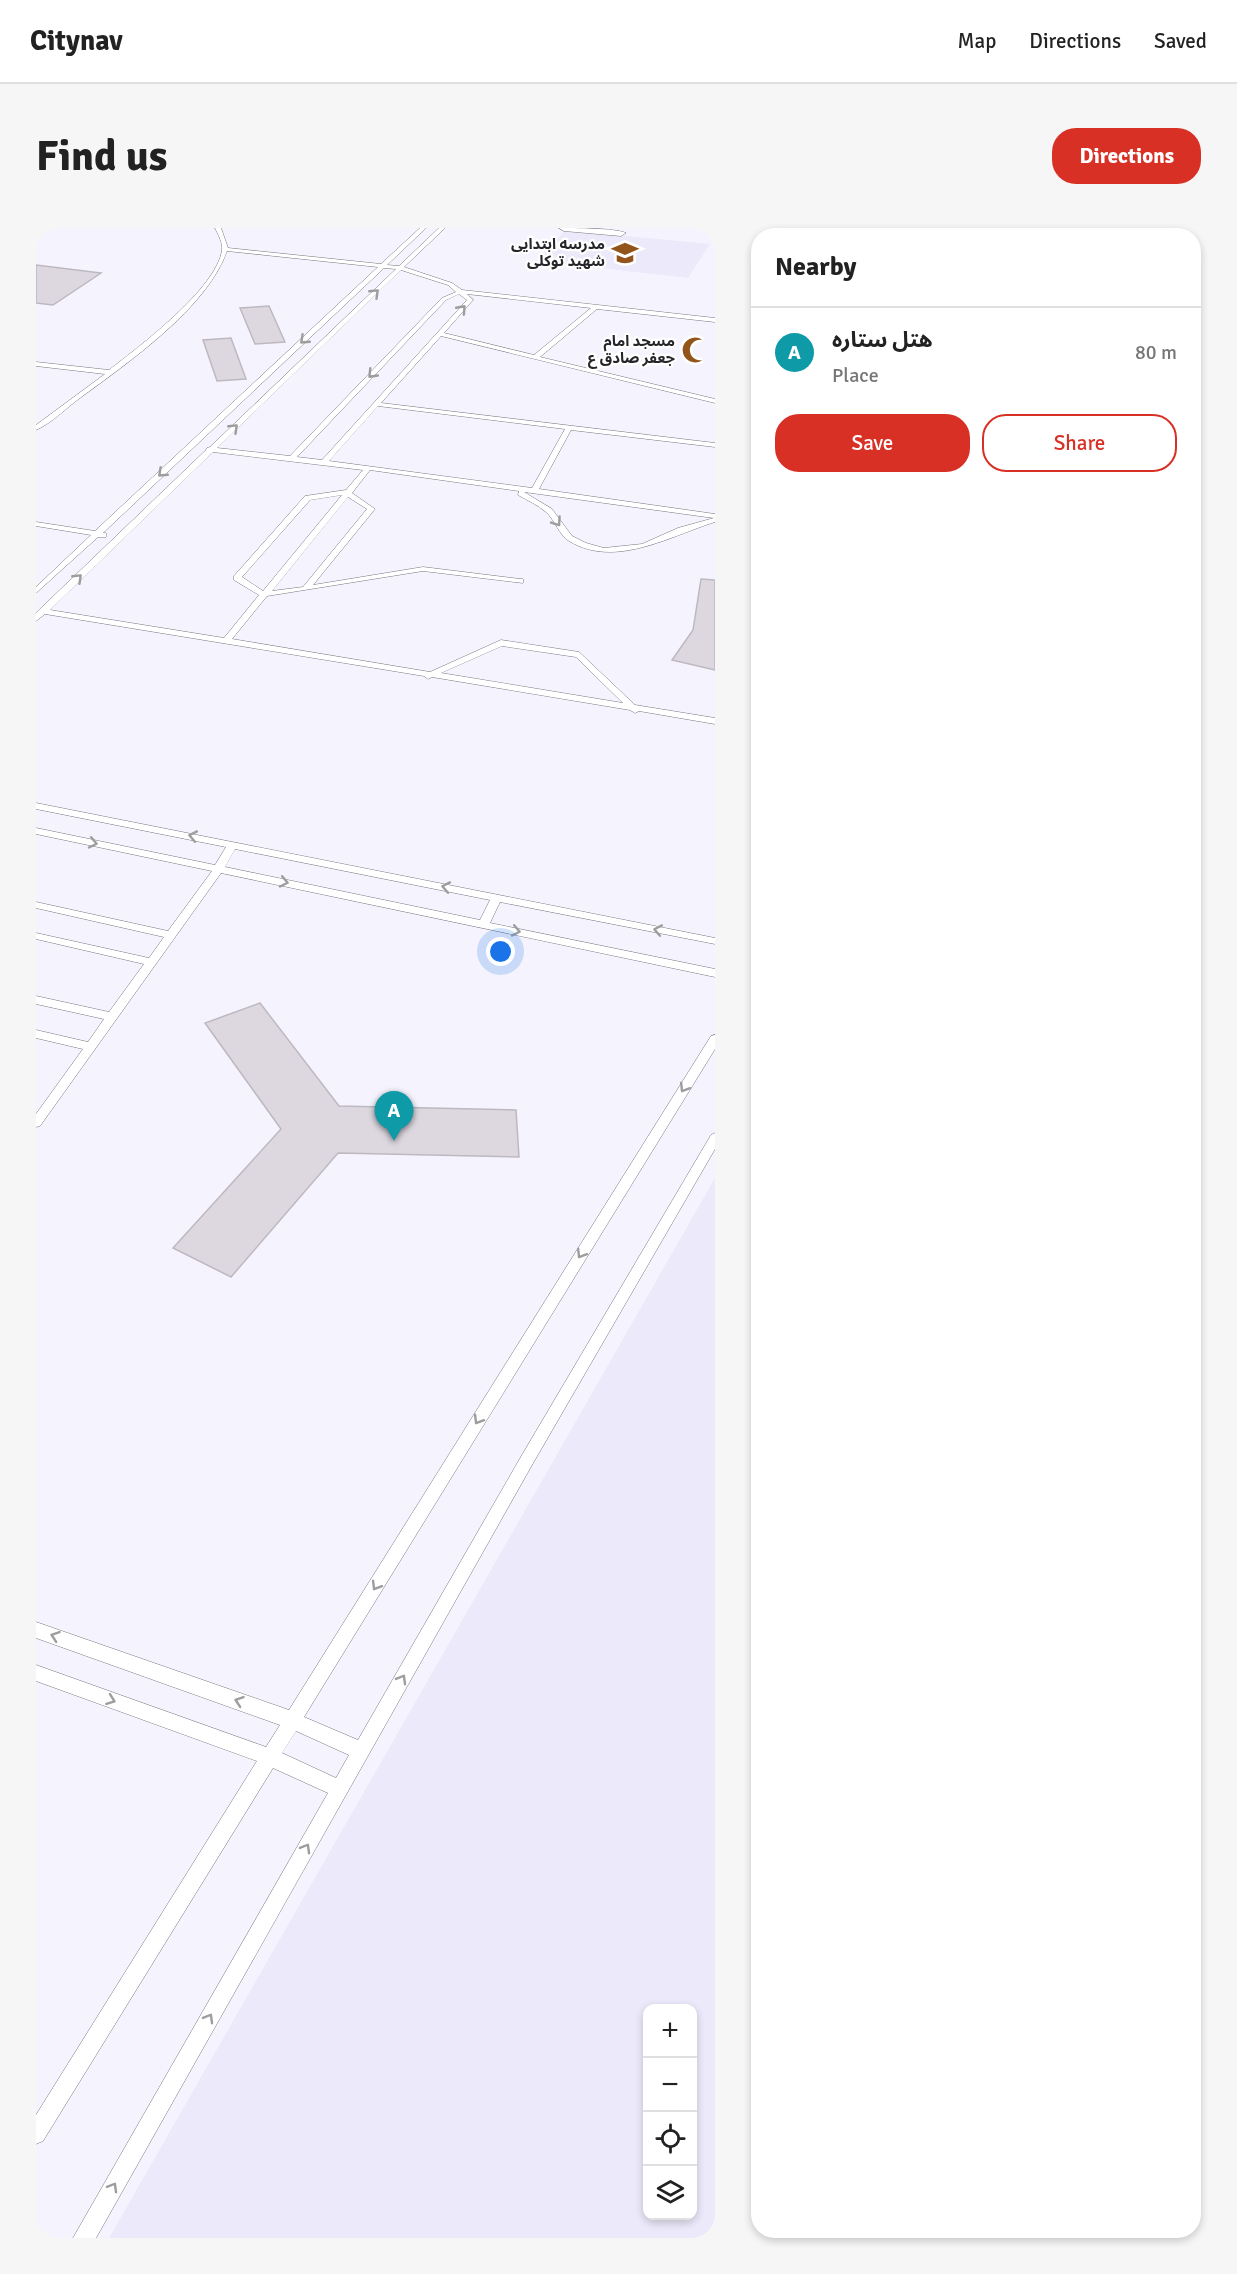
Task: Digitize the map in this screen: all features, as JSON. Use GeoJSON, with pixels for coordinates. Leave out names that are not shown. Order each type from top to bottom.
{"type":"FeatureCollection","features":[{"type":"Feature","properties":{"kind":"street"},"geometry":{"type":"LineString","coordinates":[[564,228],[621,233]]}},
{"type":"Feature","properties":{"kind":"lane"},"geometry":{"type":"LineString","coordinates":[[36,428],[200,296],[223,258],[224,246],[218,228]]}},
{"type":"Feature","properties":{"kind":"lane"},"geometry":{"type":"LineString","coordinates":[[36,591],[423,228]]}},
{"type":"Feature","properties":{"kind":"lane"},"geometry":{"type":"LineString","coordinates":[[36,618],[442,228]]}},
{"type":"Feature","properties":{"kind":"lane"},"geometry":{"type":"LineString","coordinates":[[224,246],[407,262]]}},
{"type":"Feature","properties":{"kind":"lane"},"geometry":{"type":"LineString","coordinates":[[224,246],[400,268],[450,284],[470,300],[324,462]]}},
{"type":"Feature","properties":{"kind":"lane"},"geometry":{"type":"LineString","coordinates":[[292,458],[444,298],[460,292],[715,320]]}},
{"type":"Feature","properties":{"kind":"lane"},"geometry":{"type":"LineString","coordinates":[[536,357],[596,307]]}},
{"type":"Feature","properties":{"kind":"lane"},"geometry":{"type":"LineString","coordinates":[[440,334],[715,401]]}},
{"type":"Feature","properties":{"kind":"lane"},"geometry":{"type":"LineString","coordinates":[[36,364],[108,372]]}},
{"type":"Feature","properties":{"kind":"lane"},"geometry":{"type":"LineString","coordinates":[[36,372],[77,377]]}},
{"type":"Feature","properties":{"kind":"lane"},"geometry":{"type":"LineString","coordinates":[[87,379],[98,380]]}},
{"type":"Feature","properties":{"kind":"lane"},"geometry":{"type":"LineString","coordinates":[[377,404],[715,445]]}},
{"type":"Feature","properties":{"kind":"lane"},"geometry":{"type":"LineString","coordinates":[[534,491],[569,427]]}},
{"type":"Feature","properties":{"kind":"lane"},"geometry":{"type":"LineString","coordinates":[[191,446],[368,468],[715,518]]}},
{"type":"Feature","properties":{"kind":"lane"},"geometry":{"type":"LineString","coordinates":[[227,640],[368,468]]}},
{"type":"Feature","properties":{"kind":"lane"},"geometry":{"type":"LineString","coordinates":[[511,488],[549,511],[569,538],[583,545],[604,550],[644,546],[715,518]]}},
{"type":"Feature","properties":{"kind":"lane"},"geometry":{"type":"LineString","coordinates":[[306,589],[371,509],[346,492],[308,498],[237,578],[263,594],[306,589],[423,569],[520,581]]}},
{"type":"Feature","properties":{"kind":"lane"},"geometry":{"type":"LineString","coordinates":[[36,524],[120,538]]}},
{"type":"Feature","properties":{"kind":"lane"},"geometry":{"type":"LineString","coordinates":[[43,611],[635,710],[715,721]]}},
{"type":"Feature","properties":{"kind":"lane"},"geometry":{"type":"LineString","coordinates":[[428,676],[501,643],[579,655],[635,710]]}},
{"type":"Feature","properties":{"kind":"lane"},"geometry":{"type":"LineString","coordinates":[[36,806],[715,941]]}},
{"type":"Feature","properties":{"kind":"lane"},"geometry":{"type":"LineString","coordinates":[[36,831],[715,973]]}},
{"type":"Feature","properties":{"kind":"lane"},"geometry":{"type":"LineString","coordinates":[[36,1123],[42,1106],[91,1047],[219,868],[233,844]]}},
{"type":"Feature","properties":{"kind":"lane"},"geometry":{"type":"LineString","coordinates":[[484,924],[497,897]]}},
{"type":"Feature","properties":{"kind":"lane"},"geometry":{"type":"LineString","coordinates":[[36,905],[170,936]]}},
{"type":"Feature","properties":{"kind":"lane"},"geometry":{"type":"LineString","coordinates":[[36,936],[151,962]]}},
{"type":"Feature","properties":{"kind":"lane"},"geometry":{"type":"LineString","coordinates":[[36,1000],[112,1017]]}},
{"type":"Feature","properties":{"kind":"lane"},"geometry":{"type":"LineString","coordinates":[[36,1034],[91,1047]]}},
{"type":"Feature","properties":{"kind":"lane"},"geometry":{"type":"LineString","coordinates":[[36,2134],[715,1039]]}},
{"type":"Feature","properties":{"kind":"lane"},"geometry":{"type":"LineString","coordinates":[[84,2238],[361,1751],[715,1137]]}},
{"type":"Feature","properties":{"kind":"lane"},"geometry":{"type":"LineString","coordinates":[[36,1630],[294,1721],[361,1751]]}},
{"type":"Feature","properties":{"kind":"lane"},"geometry":{"type":"LineString","coordinates":[[36,1673],[270,1757],[340,1789]]}},
{"type":"Feature","properties":{"kind":"shaded area","name":"مدرسه ابتدایی شهید توکلی"},"geometry":{"type":"Polygon","coordinates":[[[565,230],[710,244],[688,278],[539,261],[565,230]]]}},
{"type":"Feature","properties":{"kind":"shaded area"},"geometry":{"type":"Polygon","coordinates":[[[715,1178],[715,2238],[109,2238],[715,1178]]]}},
{"type":"Feature","properties":{"kind":"building"},"geometry":{"type":"Polygon","coordinates":[[[36,265],[101,273],[53,305],[36,303],[36,265]]]}},
{"type":"Feature","properties":{"kind":"building"},"geometry":{"type":"Polygon","coordinates":[[[269,306],[285,342],[255,344],[240,308],[269,306]]]}},
{"type":"Feature","properties":{"kind":"building"},"geometry":{"type":"Polygon","coordinates":[[[231,338],[246,379],[217,381],[203,340],[231,338]]]}},
{"type":"Feature","properties":{"kind":"building"},"geometry":{"type":"Polygon","coordinates":[[[701,579],[715,580],[715,670],[672,660],[693,630],[701,579]]]}},
{"type":"Feature","properties":{"kind":"building"},"geometry":{"type":"Polygon","coordinates":[[[260,1003],[339,1106],[516,1110],[519,1157],[338,1153],[231,1277],[173,1248],[281,1129],[205,1023],[260,1003]]]}},
{"type":"Feature","properties":{"kind":"place","name":"مدرسه ابتدایی شهید توکلی"},"geometry":{"type":"Point","coordinates":[625,253]}},
{"type":"Feature","properties":{"kind":"place","name":"مسجد امام جعفر صادق ع"},"geometry":{"type":"Point","coordinates":[695,350]}},
{"type":"Feature","properties":{"kind":"place","name":"هتل ستاره"},"geometry":{"type":"Point","coordinates":[394,1141]}}]}
